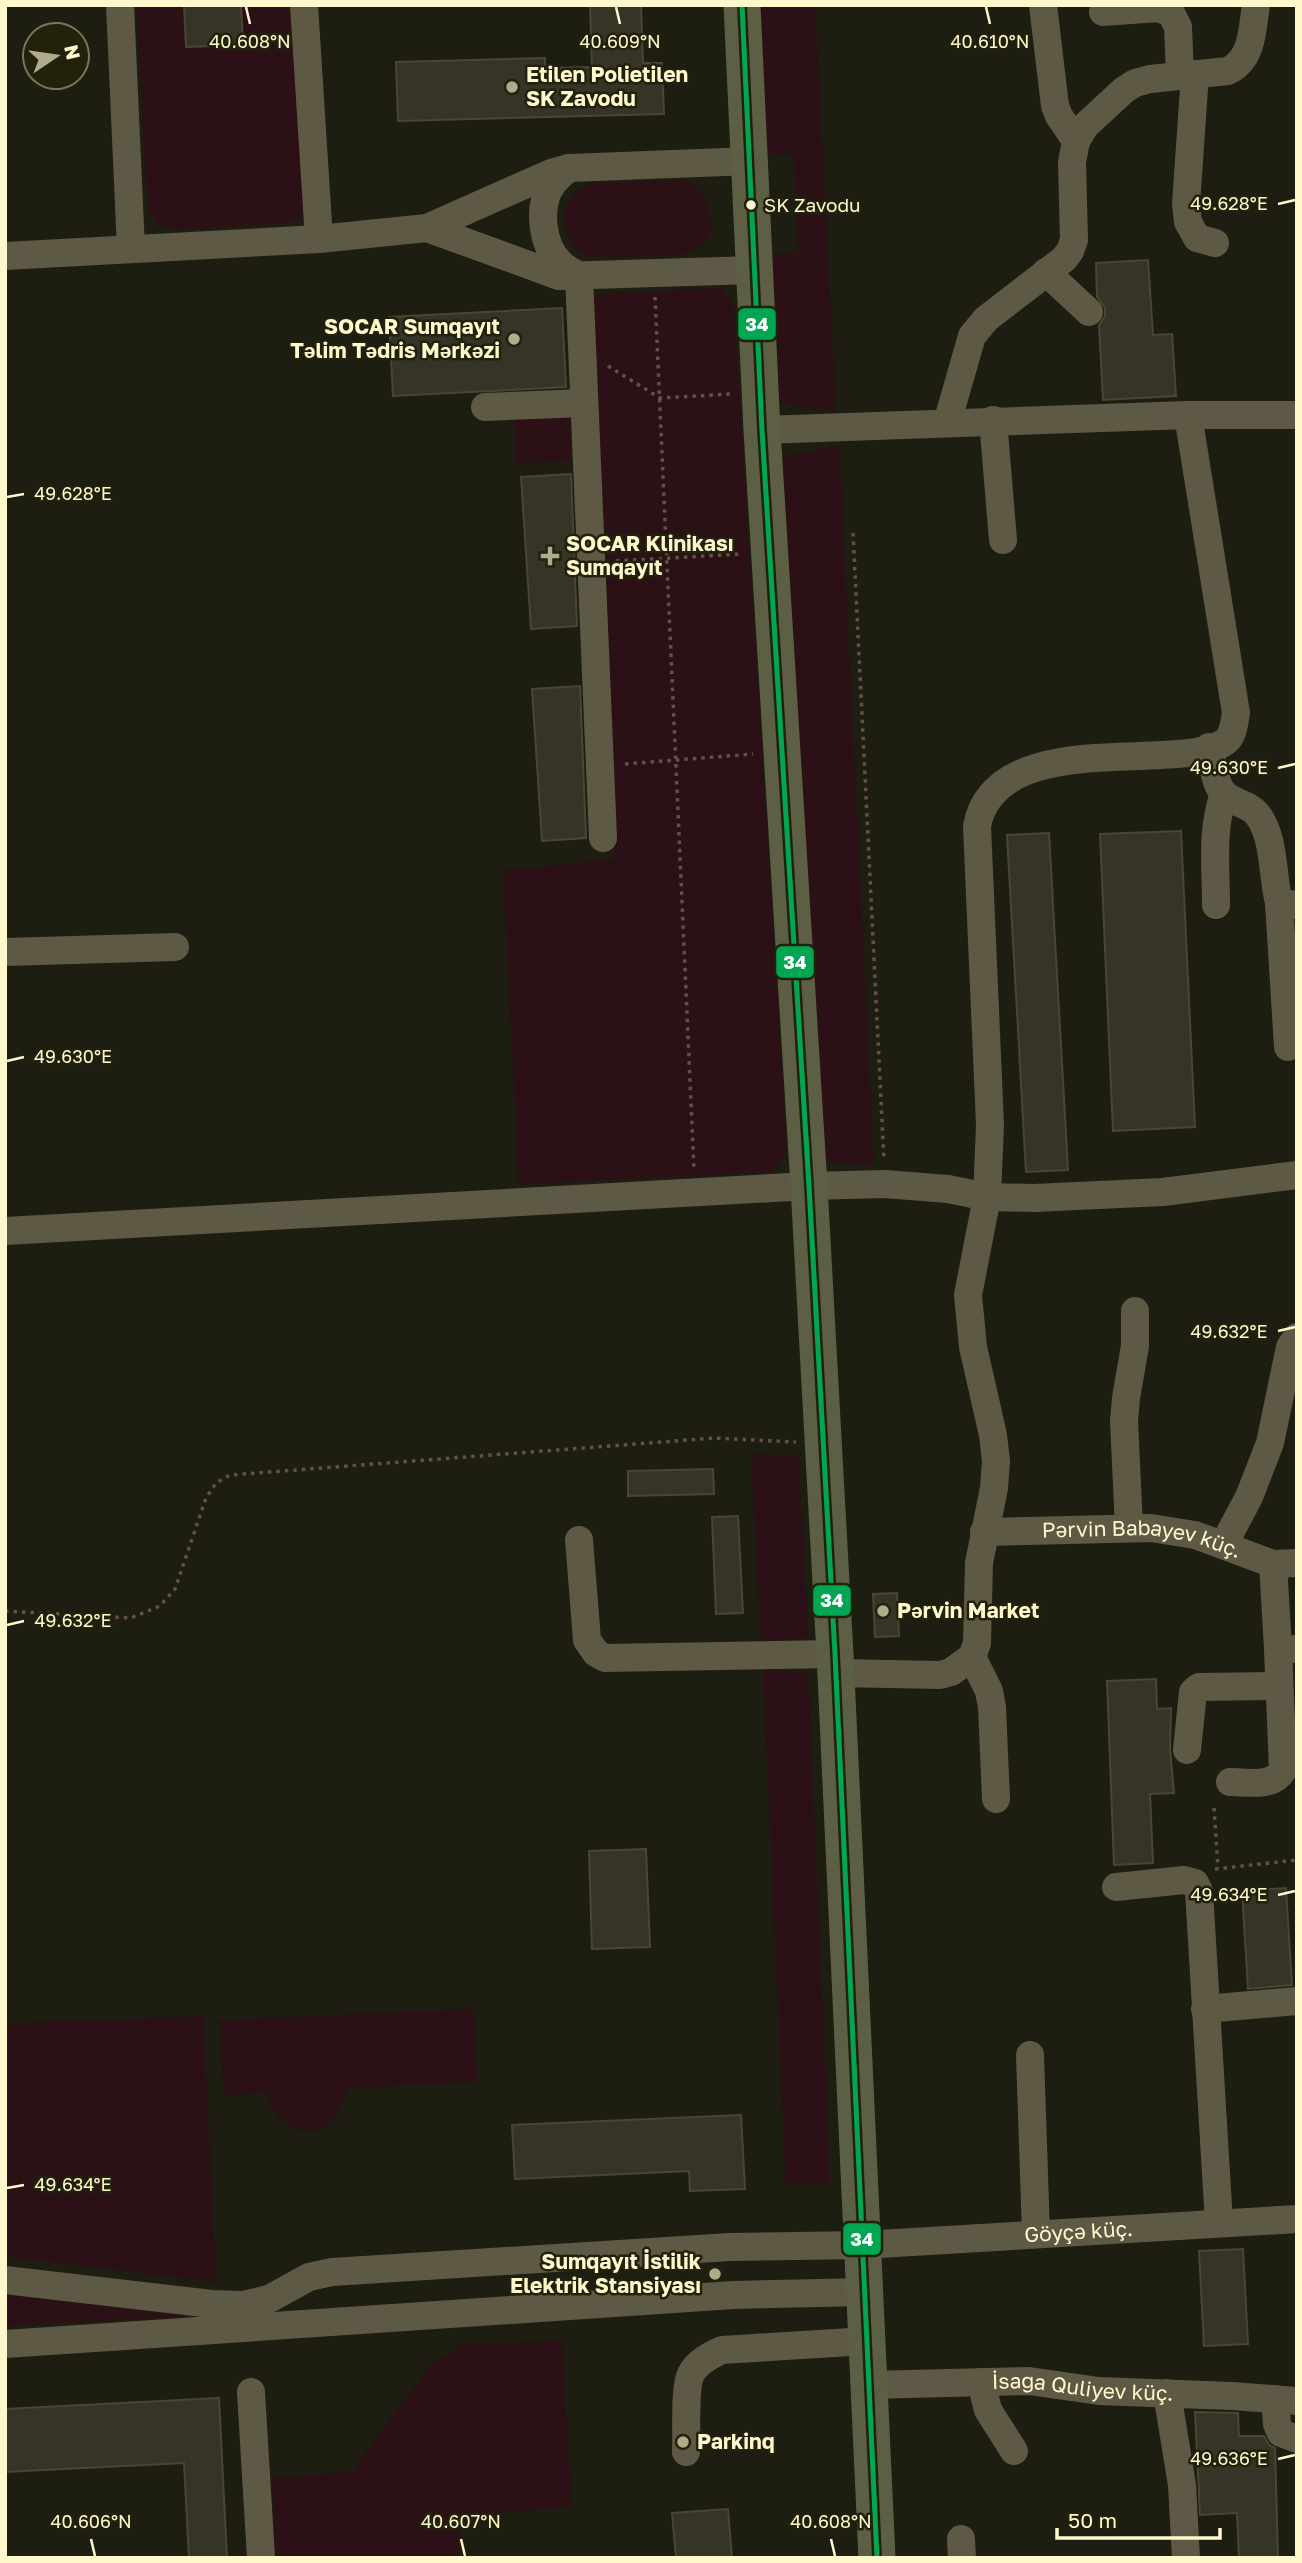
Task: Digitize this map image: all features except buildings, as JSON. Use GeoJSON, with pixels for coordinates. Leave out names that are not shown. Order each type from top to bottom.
{"type":"FeatureCollection","features":[{"type":"Feature","properties":{"kind":"main road"},"geometry":{"type":"LineString","coordinates":[[742,5],[762,430],[809,1186],[835,1663],[877,2558]]}},
{"type":"Feature","properties":{"kind":"street"},"geometry":{"type":"LineString","coordinates":[[120,5],[131,249]]}},
{"type":"Feature","properties":{"kind":"street"},"geometry":{"type":"LineString","coordinates":[[304,5],[318,239]]}},
{"type":"Feature","properties":{"kind":"street"},"geometry":{"type":"LineString","coordinates":[[1043,5],[1055,106],[1076,141]]}},
{"type":"Feature","properties":{"kind":"street"},"geometry":{"type":"LineString","coordinates":[[947,423],[972,335],[986,319],[1064,259],[1070,251],[1074,240],[1072,162],[1076,141],[1085,126],[1135,83],[1228,71],[1240,66],[1248,51],[1255,5]]}},
{"type":"Feature","properties":{"kind":"street"},"geometry":{"type":"LineString","coordinates":[[1103,12],[1159,8],[1171,13],[1178,27],[1188,75],[1188,222],[1197,238],[1215,243]]}},
{"type":"Feature","properties":{"kind":"street"},"geometry":{"type":"LineString","coordinates":[[5,256],[318,239],[427,228],[551,173],[569,168],[751,161]]}},
{"type":"Feature","properties":{"kind":"street"},"geometry":{"type":"LineString","coordinates":[[569,168],[553,183],[544,204],[543,223],[550,249],[561,264],[579,276]]}},
{"type":"Feature","properties":{"kind":"street"},"geometry":{"type":"LineString","coordinates":[[427,228],[559,276],[754,270]]}},
{"type":"Feature","properties":{"kind":"street"},"geometry":{"type":"LineString","coordinates":[[1046,272],[1089,312]]}},
{"type":"Feature","properties":{"kind":"street"},"geometry":{"type":"LineString","coordinates":[[579,276],[603,838]]}},
{"type":"Feature","properties":{"kind":"street"},"geometry":{"type":"LineString","coordinates":[[485,407],[584,403]]}},
{"type":"Feature","properties":{"kind":"street"},"geometry":{"type":"LineString","coordinates":[[579,1540],[587,1640],[596,1653],[606,1658],[835,1663],[940,1675],[951,1672],[972,1657],[977,1643],[979,1563],[994,1488],[996,1461],[993,1435],[973,1348],[968,1295],[987,1197],[990,1125],[977,826],[980,813],[1000,783],[1020,772],[1051,763],[1188,753],[1226,741],[1233,731],[1236,713],[1188,415]]}},
{"type":"Feature","properties":{"kind":"street"},"geometry":{"type":"LineString","coordinates":[[762,430],[993,420],[1297,415]]}},
{"type":"Feature","properties":{"kind":"street"},"geometry":{"type":"LineString","coordinates":[[993,420],[1003,540]]}},
{"type":"Feature","properties":{"kind":"street"},"geometry":{"type":"LineString","coordinates":[[1209,747],[1218,783],[1224,794],[1256,812],[1264,827],[1288,904],[1288,1047]]}},
{"type":"Feature","properties":{"kind":"street"},"geometry":{"type":"LineString","coordinates":[[1216,905],[1216,825],[1224,794]]}},
{"type":"Feature","properties":{"kind":"street"},"geometry":{"type":"LineString","coordinates":[[5,952],[175,947]]}},
{"type":"Feature","properties":{"kind":"street"},"geometry":{"type":"LineString","coordinates":[[5,1231],[809,1186],[886,1184],[948,1189],[987,1197],[1034,1198],[1163,1192],[1297,1175]]}},
{"type":"Feature","properties":{"kind":"street"},"geometry":{"type":"LineString","coordinates":[[1129,1527],[1124,1421],[1135,1346],[1135,1311]]}},
{"type":"Feature","properties":{"kind":"street"},"geometry":{"type":"LineString","coordinates":[[1224,1544],[1249,1497],[1270,1444],[1290,1347],[1297,1337]]}},
{"type":"Feature","properties":{"kind":"street","name":"Pərvin Babayev küç."},"geometry":{"type":"LineString","coordinates":[[984,1532],[1151,1528],[1195,1535],[1285,1563]]}},
{"type":"Feature","properties":{"kind":"street"},"geometry":{"type":"LineString","coordinates":[[1230,1782],[1269,1782],[1279,1778],[1283,1770],[1279,1686],[1287,1649],[1285,1563]]}},
{"type":"Feature","properties":{"kind":"street"},"geometry":{"type":"LineString","coordinates":[[972,1657],[989,1691],[992,1707],[996,1799]]}},
{"type":"Feature","properties":{"kind":"street"},"geometry":{"type":"LineString","coordinates":[[1187,1750],[1193,1692],[1199,1687],[1279,1686]]}},
{"type":"Feature","properties":{"kind":"street"},"geometry":{"type":"LineString","coordinates":[[1116,1886],[1184,1880],[1207,1875]]}},
{"type":"Feature","properties":{"kind":"street"},"geometry":{"type":"LineString","coordinates":[[1207,1875],[1199,1891],[1219,2223]]}},
{"type":"Feature","properties":{"kind":"street"},"geometry":{"type":"LineString","coordinates":[[1205,2010],[1297,2001]]}},
{"type":"Feature","properties":{"kind":"street"},"geometry":{"type":"LineString","coordinates":[[1030,2055],[1036,2234]]}},
{"type":"Feature","properties":{"kind":"street","name":"Göyçə küç."},"geometry":{"type":"LineString","coordinates":[[5,2280],[212,2304],[243,2305],[269,2300],[309,2277],[332,2272],[730,2247],[862,2245],[1297,2219]]}},
{"type":"Feature","properties":{"kind":"street"},"geometry":{"type":"LineString","coordinates":[[5,2344],[733,2295],[864,2292]]}},
{"type":"Feature","properties":{"kind":"street"},"geometry":{"type":"LineString","coordinates":[[686,2452],[688,2385],[691,2373],[708,2356],[722,2350],[867,2341]]}},
{"type":"Feature","properties":{"kind":"street","name":"İsağa Quliyev küç."},"geometry":{"type":"LineString","coordinates":[[869,2385],[1029,2381],[1099,2391],[1286,2400]]}},
{"type":"Feature","properties":{"kind":"street"},"geometry":{"type":"LineString","coordinates":[[981,2382],[988,2410],[1014,2451]]}},
{"type":"Feature","properties":{"kind":"street"},"geometry":{"type":"LineString","coordinates":[[251,2392],[261,2558]]}},
{"type":"Feature","properties":{"kind":"street"},"geometry":{"type":"LineString","coordinates":[[1167,2393],[1182,2486],[1186,2558]]}},
{"type":"Feature","properties":{"kind":"street"},"geometry":{"type":"LineString","coordinates":[[1286,2400],[1277,2424],[1281,2434],[1297,2439]]}},
{"type":"Feature","properties":{"kind":"path"},"geometry":{"type":"LineString","coordinates":[[654,291],[694,1176]]}},
{"type":"Feature","properties":{"kind":"path"},"geometry":{"type":"LineString","coordinates":[[606,365],[660,398],[740,393]]}},
{"type":"Feature","properties":{"kind":"path"},"geometry":{"type":"LineString","coordinates":[[853,533],[886,1184]]}},
{"type":"Feature","properties":{"kind":"path"},"geometry":{"type":"LineString","coordinates":[[616,561],[750,553]]}},
{"type":"Feature","properties":{"kind":"path"},"geometry":{"type":"LineString","coordinates":[[624,765],[762,753]]}},
{"type":"Feature","properties":{"kind":"path"},"geometry":{"type":"LineString","coordinates":[[5,1611],[131,1618],[160,1606],[175,1589],[206,1498],[216,1483],[230,1475],[714,1438],[823,1443]]}},
{"type":"Feature","properties":{"kind":"path"},"geometry":{"type":"LineString","coordinates":[[1214,1808],[1207,1875],[1297,1860]]}},
{"type":"Feature","properties":{"kind":"shaded area"},"geometry":{"type":"Polygon","coordinates":[[[136,5],[184,5],[187,47],[242,45],[241,5],[294,5],[305,207],[300,218],[288,223],[173,230],[159,224],[148,211],[136,5]]]}},
{"type":"Feature","properties":{"kind":"shaded area"},"geometry":{"type":"Polygon","coordinates":[[[758,5],[815,5],[836,411],[777,404],[770,255],[797,252],[794,154],[766,153],[758,5]]]}},
{"type":"Feature","properties":{"kind":"shaded area"},"geometry":{"type":"Polygon","coordinates":[[[686,180],[704,197],[710,217],[711,234],[695,251],[676,256],[586,257],[575,249],[564,229],[566,207],[571,195],[591,183],[686,180]]]}},
{"type":"Feature","properties":{"kind":"shaded area"},"geometry":{"type":"Polygon","coordinates":[[[721,288],[734,306],[787,1150],[773,1172],[519,1184],[503,871],[614,859],[594,294],[721,288]]]}},
{"type":"Feature","properties":{"kind":"shaded area"},"geometry":{"type":"Polygon","coordinates":[[[570,413],[571,461],[516,463],[514,415],[570,413]]]}},
{"type":"Feature","properties":{"kind":"shaded area"},"geometry":{"type":"Polygon","coordinates":[[[839,445],[874,1166],[825,1161],[780,458],[839,445]]]}},
{"type":"Feature","properties":{"kind":"shaded area"},"geometry":{"type":"Polygon","coordinates":[[[751,1454],[798,1456],[809,1637],[761,1643],[751,1454]]]}},
{"type":"Feature","properties":{"kind":"shaded area"},"geometry":{"type":"Polygon","coordinates":[[[763,1668],[808,1674],[830,2183],[786,2185],[763,1668]]]}},
{"type":"Feature","properties":{"kind":"shaded area"},"geometry":{"type":"Polygon","coordinates":[[[473,2009],[477,2081],[346,2089],[337,2114],[320,2129],[309,2131],[287,2124],[274,2111],[266,2093],[224,2095],[219,2020],[473,2009]]]}},
{"type":"Feature","properties":{"kind":"shaded area"},"geometry":{"type":"Polygon","coordinates":[[[203,2016],[216,2282],[5,2256],[5,2024],[203,2016]]]}},
{"type":"Feature","properties":{"kind":"shaded area"},"geometry":{"type":"Polygon","coordinates":[[[5,2295],[195,2316],[5,2326],[5,2295]]]}},
{"type":"Feature","properties":{"kind":"shaded area"},"geometry":{"type":"Polygon","coordinates":[[[562,2341],[571,2507],[457,2516],[460,2558],[275,2558],[272,2478],[352,2472],[431,2364],[461,2345],[562,2341]]]}},
{"type":"Feature","properties":{"kind":"transit line","name":"34"},"geometry":{"type":"LineString","coordinates":[[742,5],[762,430],[835,1654],[877,2558]]}},
{"type":"Feature","properties":{"kind":"place","name":"Etilen Polietilen SK Zavodu"},"geometry":{"type":"Point","coordinates":[512,87]}},
{"type":"Feature","properties":{"kind":"place","name":"SK Zavodu"},"geometry":{"type":"Point","coordinates":[751,205]}},
{"type":"Feature","properties":{"kind":"place","name":"SOCAR Sumqayıt Təlim Tədris Mərkəzi"},"geometry":{"type":"Point","coordinates":[514,339]}},
{"type":"Feature","properties":{"kind":"place","name":"SOCAR Klinikası Sumqayıt"},"geometry":{"type":"Point","coordinates":[550,556]}},
{"type":"Feature","properties":{"kind":"place","name":"Pərvin Market"},"geometry":{"type":"Point","coordinates":[883,1611]}},
{"type":"Feature","properties":{"kind":"place","name":"Sumqayıt İstilik Elektrik Stansiyası"},"geometry":{"type":"Point","coordinates":[715,2274]}},
{"type":"Feature","properties":{"kind":"place","name":"Parkinq"},"geometry":{"type":"Point","coordinates":[683,2442]}}]}
